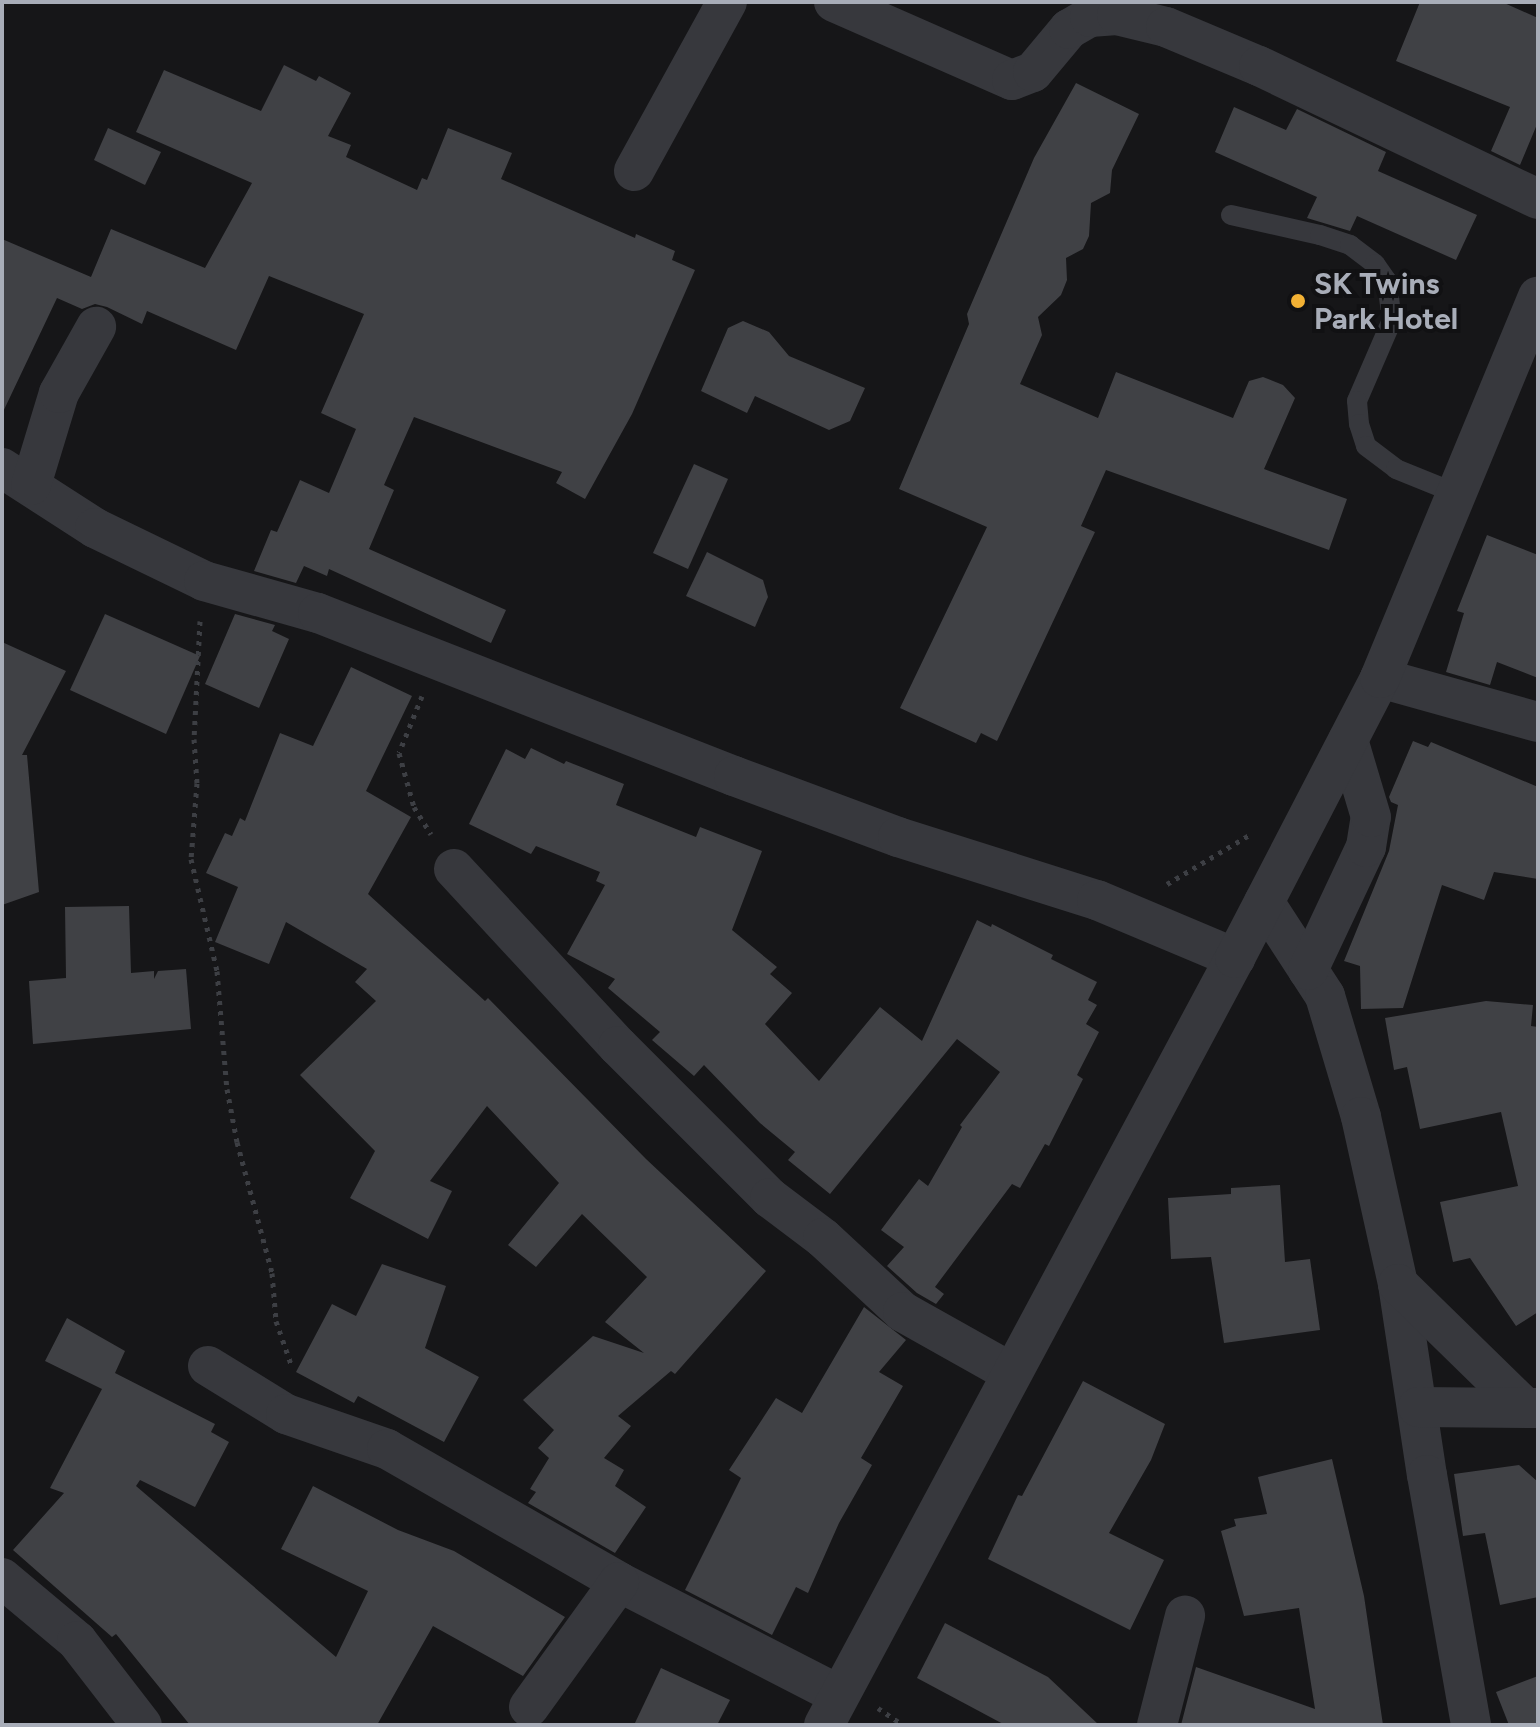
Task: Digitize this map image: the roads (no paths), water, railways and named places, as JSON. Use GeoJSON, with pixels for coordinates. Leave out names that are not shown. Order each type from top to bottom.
{"type":"FeatureCollection","features":[{"type":"Feature","properties":{"kind":"street"},"geometry":{"type":"LineString","coordinates":[[634,171],[727,2]]}},
{"type":"Feature","properties":{"kind":"street"},"geometry":{"type":"LineString","coordinates":[[834,2],[1012,80],[1033,72],[1069,29],[1090,17],[1117,15],[1166,27],[1259,66],[1538,199]]}},
{"type":"Feature","properties":{"kind":"street"},"geometry":{"type":"LineString","coordinates":[[208,1366],[286,1414],[387,1449],[619,1582],[831,1710],[1235,958],[1380,678],[1538,296]]}},
{"type":"Feature","properties":{"kind":"street"},"geometry":{"type":"LineString","coordinates":[[96,327],[17,476],[95,528],[204,581],[318,613],[898,837],[1097,900],[1235,958]]}},
{"type":"Feature","properties":{"kind":"street"},"geometry":{"type":"LineString","coordinates":[[1380,678],[1538,722]]}},
{"type":"Feature","properties":{"kind":"street"},"geometry":{"type":"LineString","coordinates":[[1308,970],[1366,847],[1369,832],[1368,805],[1348,740]]}},
{"type":"Feature","properties":{"kind":"street"},"geometry":{"type":"LineString","coordinates":[[454,869],[618,1046],[770,1198],[823,1238],[903,1312],[1010,1372]]}},
{"type":"Feature","properties":{"kind":"street"},"geometry":{"type":"LineString","coordinates":[[1264,902],[1308,970],[1335,1020],[1361,1117],[1398,1284],[1471,1725]]}},
{"type":"Feature","properties":{"kind":"street"},"geometry":{"type":"LineString","coordinates":[[1398,1284],[1531,1408]]}},
{"type":"Feature","properties":{"kind":"street"},"geometry":{"type":"LineString","coordinates":[[1418,1407],[1531,1408]]}},
{"type":"Feature","properties":{"kind":"street"},"geometry":{"type":"LineString","coordinates":[[2,1578],[77,1641],[142,1725]]}},
{"type":"Feature","properties":{"kind":"street"},"geometry":{"type":"LineString","coordinates":[[529,1707],[619,1582]]}},
{"type":"Feature","properties":{"kind":"street"},"geometry":{"type":"LineString","coordinates":[[1157,1725],[1185,1616]]}},
{"type":"Feature","properties":{"kind":"lane"},"geometry":{"type":"LineString","coordinates":[[1231,215],[1350,245],[1375,264],[1387,281],[1392,320],[1357,401],[1359,424],[1366,446],[1396,469],[1455,493]]}},
{"type":"Feature","properties":{"kind":"place","name":"SK Twins Park Hotel"},"geometry":{"type":"Point","coordinates":[1298,301]}}]}
